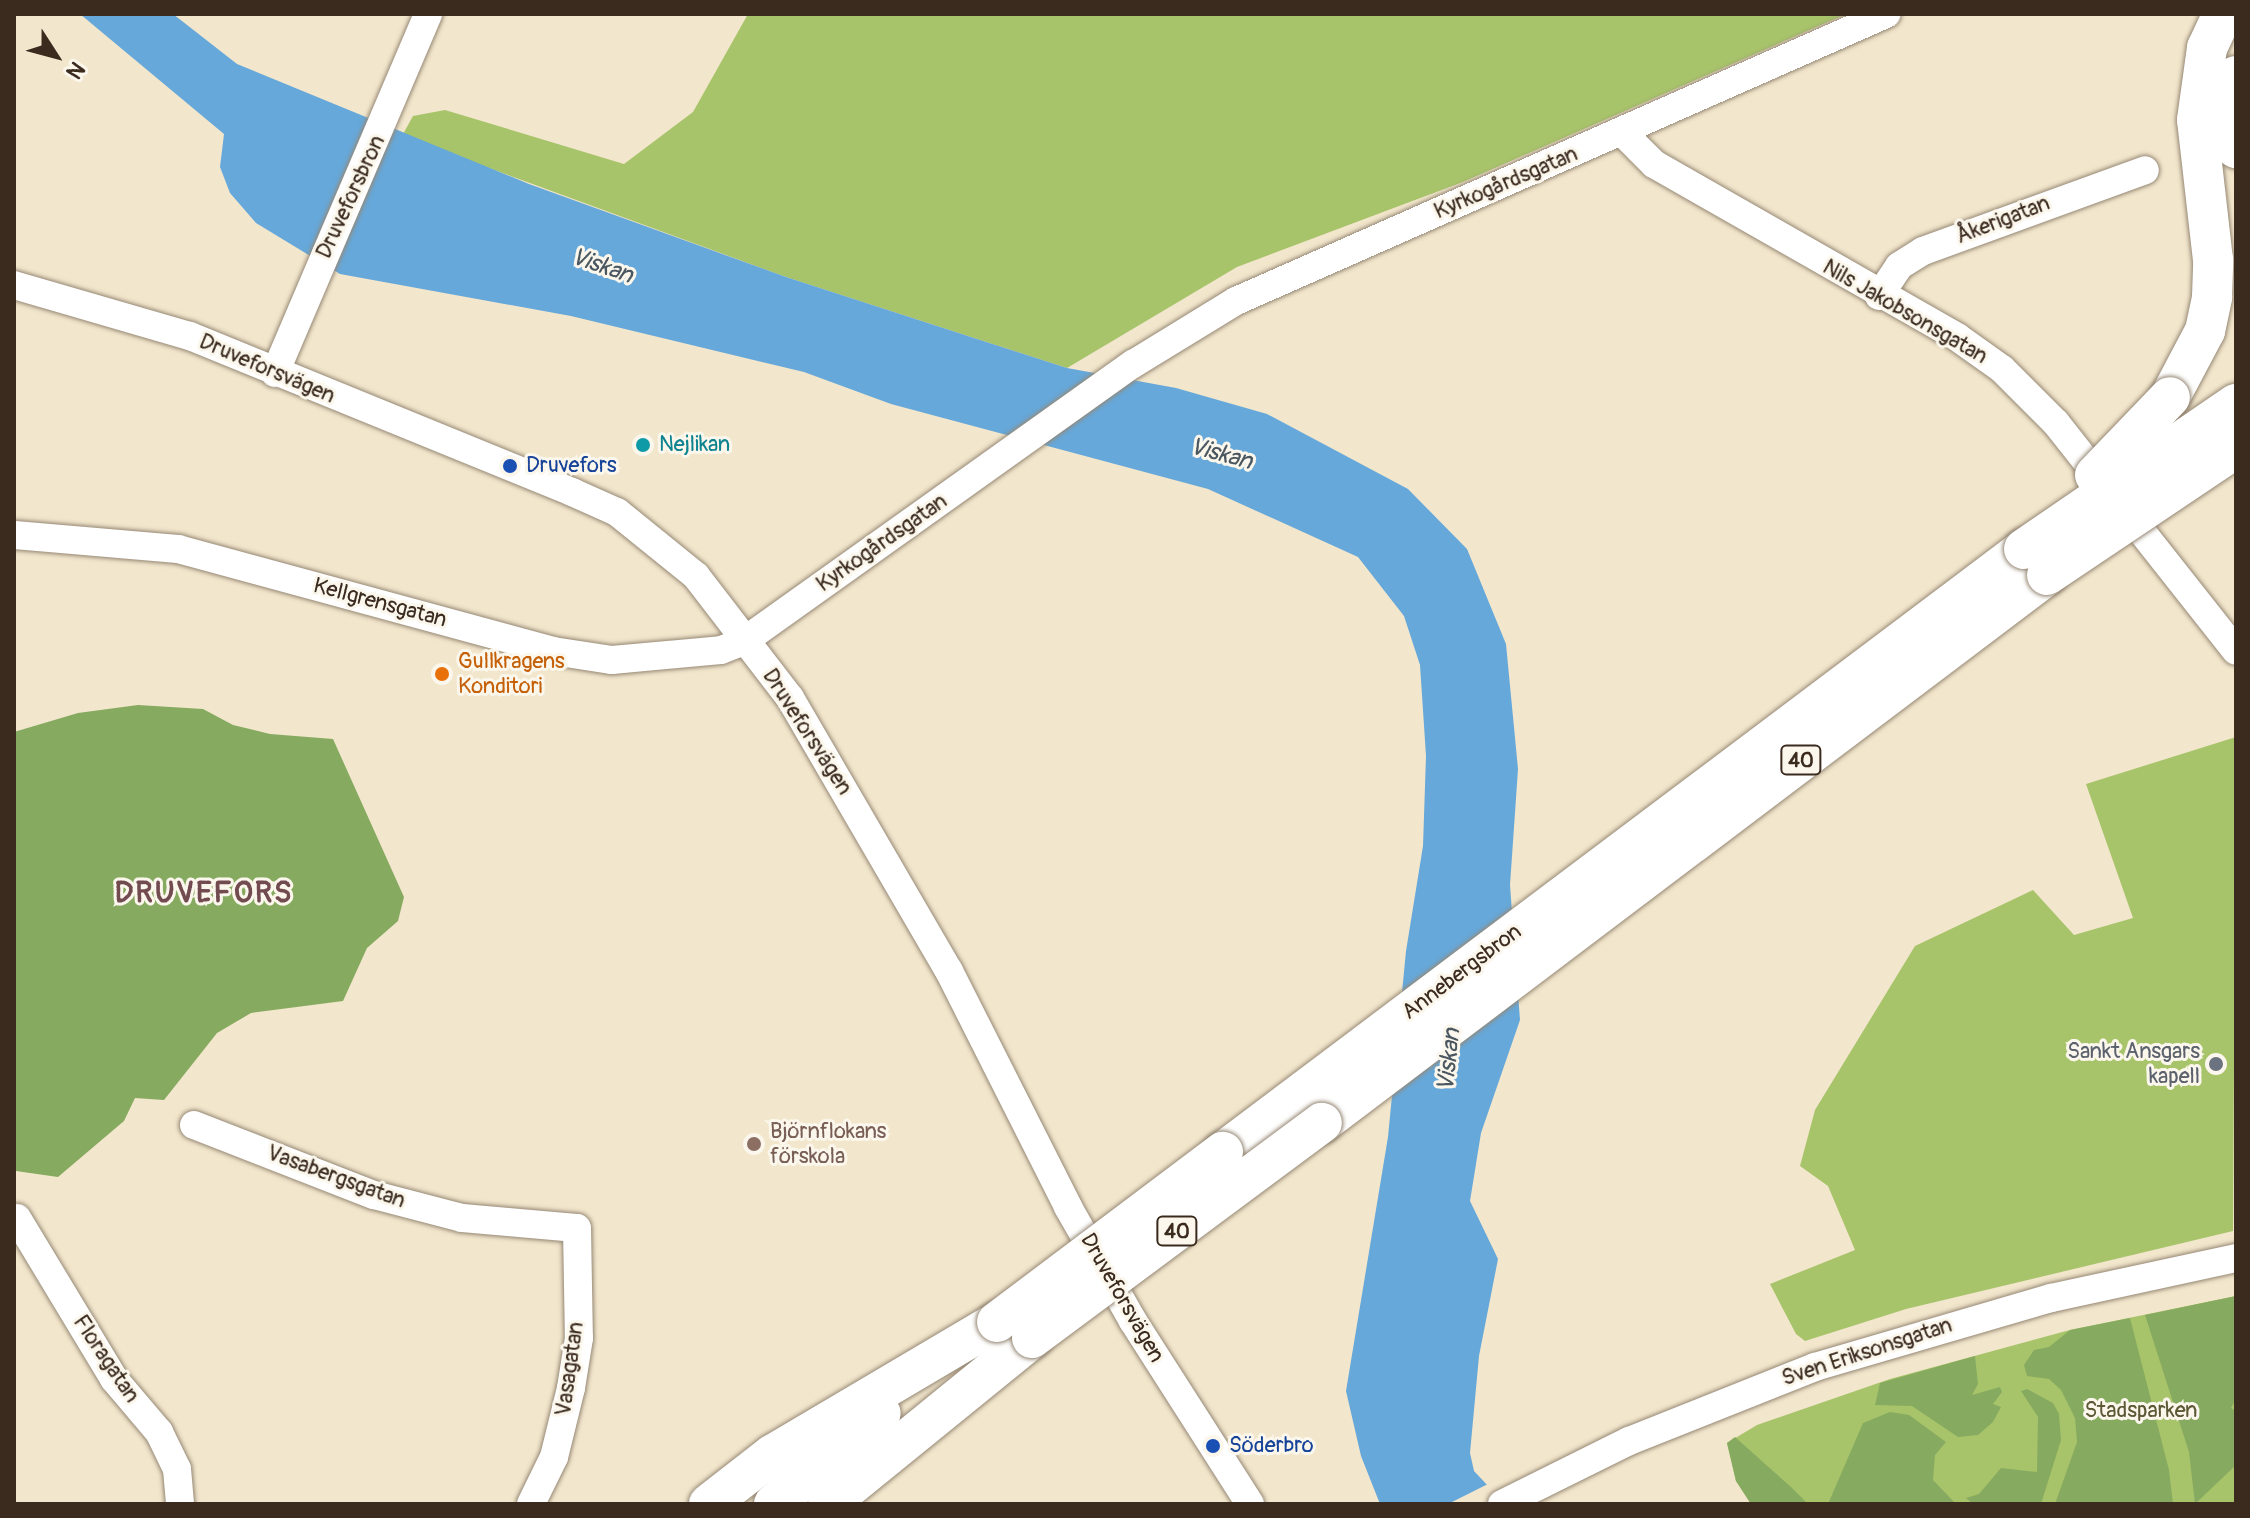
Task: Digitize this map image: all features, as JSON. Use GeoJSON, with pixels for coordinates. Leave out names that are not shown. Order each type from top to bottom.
{"type":"FeatureCollection","features":[{"type":"Feature","properties":{"kind":"highway"},"geometry":{"type":"LineString","coordinates":[[2036,562],[2170,397],[2205,331],[2212,297],[2213,260],[2197,120],[2207,48],[2223,14]]}},
{"type":"Feature","properties":{"kind":"highway"},"geometry":{"type":"LineString","coordinates":[[2236,76],[2230,119],[2236,148]]}},
{"type":"Feature","properties":{"kind":"highway","name":"40"},"geometry":{"type":"LineString","coordinates":[[2036,562],[2236,404]]}},
{"type":"Feature","properties":{"kind":"highway","name":"40"},"geometry":{"type":"LineString","coordinates":[[2036,562],[2236,448]]}},
{"type":"Feature","properties":{"kind":"highway","name":"Annebergsbron"},"geometry":{"type":"LineString","coordinates":[[1014,1330],[1223,1152],[1371,1040],[1553,904],[2036,562]]}},
{"type":"Feature","properties":{"kind":"highway","name":"Annebergsbron"},"geometry":{"type":"LineString","coordinates":[[1014,1330],[1322,1123],[1555,945],[2036,562]]}},
{"type":"Feature","properties":{"kind":"highway"},"geometry":{"type":"LineString","coordinates":[[709,1504],[772,1455],[1014,1330]]}},
{"type":"Feature","properties":{"kind":"highway"},"geometry":{"type":"LineString","coordinates":[[860,1504],[1014,1330]]}},
{"type":"Feature","properties":{"kind":"highway","name":"40"},"geometry":{"type":"LineString","coordinates":[[774,1504],[1014,1330]]}},
{"type":"Feature","properties":{"kind":"highway","name":"40"},"geometry":{"type":"LineString","coordinates":[[828,1504],[1014,1330]]}},
{"type":"Feature","properties":{"kind":"street","name":"Druveforsbron"},"geometry":{"type":"LineString","coordinates":[[275,373],[387,118],[428,14]]}},
{"type":"Feature","properties":{"kind":"street","name":"Kyrkogårdsgatan"},"geometry":{"type":"LineString","coordinates":[[744,641],[1133,364],[1287,276],[1623,133],[1886,14]]}},
{"type":"Feature","properties":{"kind":"street","name":"Nils Jakobsonsgatan"},"geometry":{"type":"LineString","coordinates":[[1623,133],[1654,164],[1879,296],[1957,337],[2032,397],[2236,651]]}},
{"type":"Feature","properties":{"kind":"street","name":"Åkerigatan"},"geometry":{"type":"LineString","coordinates":[[1879,296],[1899,266],[1923,251],[2145,170]]}},
{"type":"Feature","properties":{"kind":"street","name":"Druveforsvägen"},"geometry":{"type":"LineString","coordinates":[[14,285],[190,336],[617,512],[696,576],[790,698],[949,971],[1076,1220],[1250,1504]]}},
{"type":"Feature","properties":{"kind":"street","name":"Kellgrensgatan"},"geometry":{"type":"LineString","coordinates":[[14,535],[178,549],[553,651],[612,660],[721,650],[744,641]]}},
{"type":"Feature","properties":{"kind":"street","name":"Vasabergsgatan"},"geometry":{"type":"LineString","coordinates":[[194,1125],[374,1195],[462,1218],[577,1228]]}},
{"type":"Feature","properties":{"kind":"street","name":"Floragatan"},"geometry":{"type":"LineString","coordinates":[[17,1218],[114,1379],[159,1432],[177,1469],[180,1504]]}},
{"type":"Feature","properties":{"kind":"street","name":"Vasagatan"},"geometry":{"type":"LineString","coordinates":[[531,1504],[554,1457],[571,1388],[579,1338],[577,1228]]}},
{"type":"Feature","properties":{"kind":"street","name":"Sven Eriksonsgatan"},"geometry":{"type":"LineString","coordinates":[[1509,1500],[1629,1441],[1815,1367],[2036,1302],[2236,1258]]}},
{"type":"Feature","properties":{"kind":"green space"},"geometry":{"type":"Polygon","coordinates":[[[748,14],[1846,14],[1463,182],[1237,267],[1067,368],[786,277],[402,136],[413,116],[445,110],[624,164],[693,112],[748,14]]]}},
{"type":"Feature","properties":{"kind":"green space"},"geometry":{"type":"Polygon","coordinates":[[[138,705],[203,709],[233,725],[270,734],[333,739],[404,897],[398,921],[367,948],[343,1001],[251,1013],[217,1033],[164,1100],[135,1098],[124,1121],[58,1177],[16,1171],[14,732],[78,713],[138,705]]]}},
{"type":"Feature","properties":{"kind":"green space"},"geometry":{"type":"Polygon","coordinates":[[[2236,737],[2233,1231],[1906,1309],[1805,1341],[1796,1334],[1770,1284],[1855,1250],[1828,1186],[1800,1166],[1815,1110],[1915,946],[2033,890],[2074,935],[2133,918],[2086,784],[2236,737]]]}},
{"type":"Feature","properties":{"kind":"green space","name":"Stadsparken"},"geometry":{"type":"Polygon","coordinates":[[[2236,1296],[2236,1504],[1751,1504],[1736,1481],[1727,1443],[1757,1425],[1890,1379],[2070,1330],[2236,1296]]]}},
{"type":"Feature","properties":{"kind":"green space"},"geometry":{"type":"Polygon","coordinates":[[[2236,1296],[2236,1399],[2231,1408],[2236,1411],[2236,1465],[2195,1504],[2189,1452],[2145,1315],[2236,1296]]]}},
{"type":"Feature","properties":{"kind":"green space"},"geometry":{"type":"Polygon","coordinates":[[[2130,1318],[2169,1470],[2173,1504],[2055,1504],[2077,1442],[2075,1418],[2061,1390],[2049,1379],[2027,1376],[2024,1365],[2034,1350],[2049,1347],[2070,1330],[2130,1318]]]}},
{"type":"Feature","properties":{"kind":"green space"},"geometry":{"type":"Polygon","coordinates":[[[1975,1356],[1978,1384],[1972,1395],[2000,1387],[2002,1392],[1993,1404],[2001,1407],[1993,1422],[1978,1435],[1958,1437],[1912,1406],[1875,1405],[1880,1383],[1975,1356]]]}},
{"type":"Feature","properties":{"kind":"green space"},"geometry":{"type":"Polygon","coordinates":[[[2027,1389],[2053,1403],[2059,1414],[2061,1440],[2041,1504],[1973,1504],[1966,1498],[1979,1494],[2001,1468],[2037,1472],[2038,1417],[2021,1391],[2027,1389]]]}},
{"type":"Feature","properties":{"kind":"green space"},"geometry":{"type":"Polygon","coordinates":[[[1890,1412],[1909,1415],[1946,1442],[1935,1455],[1933,1480],[1956,1504],[1828,1504],[1863,1423],[1890,1412]]]}},
{"type":"Feature","properties":{"kind":"green space"},"geometry":{"type":"Polygon","coordinates":[[[1735,1437],[1808,1504],[1751,1504],[1736,1481],[1727,1443],[1735,1437]]]}},
{"type":"Feature","properties":{"kind":"water","name":"Viskan"},"geometry":{"type":"Polygon","coordinates":[[[80,14],[173,14],[237,64],[529,184],[786,277],[1067,368],[1176,388],[1267,414],[1408,489],[1467,549],[1506,644],[1518,769],[1510,885],[1520,1020],[1481,1133],[1470,1201],[1498,1259],[1479,1356],[1470,1453],[1474,1471],[1505,1504],[1380,1504],[1361,1456],[1346,1391],[1388,1137],[1406,951],[1423,846],[1426,756],[1420,665],[1404,616],[1358,557],[1208,489],[891,404],[804,372],[571,316],[340,274],[256,223],[230,193],[220,167],[224,134],[80,14]]]}},
{"type":"Feature","properties":{"kind":"pier"},"geometry":{"type":"Polygon","coordinates":[[[1490,1483],[1509,1504],[1448,1504],[1490,1483]]]}},
{"type":"Feature","properties":{"kind":"place","name":"Nejlikan"},"geometry":{"type":"Point","coordinates":[643,445]}},
{"type":"Feature","properties":{"kind":"place","name":"Druvefors"},"geometry":{"type":"Point","coordinates":[510,466]}},
{"type":"Feature","properties":{"kind":"place","name":"Gullkragens Konditori"},"geometry":{"type":"Point","coordinates":[442,674]}},
{"type":"Feature","properties":{"kind":"place","name":"Sankt Ansgars kapell"},"geometry":{"type":"Point","coordinates":[2216,1064]}},
{"type":"Feature","properties":{"kind":"place","name":"Björnflokans förskola"},"geometry":{"type":"Point","coordinates":[754,1144]}},
{"type":"Feature","properties":{"kind":"place","name":"Söderbro"},"geometry":{"type":"Point","coordinates":[1213,1446]}},
{"type":"Feature","properties":{"kind":"district","name":"DRUVEFORS"},"geometry":{"type":"Point","coordinates":[204,893]}}]}
